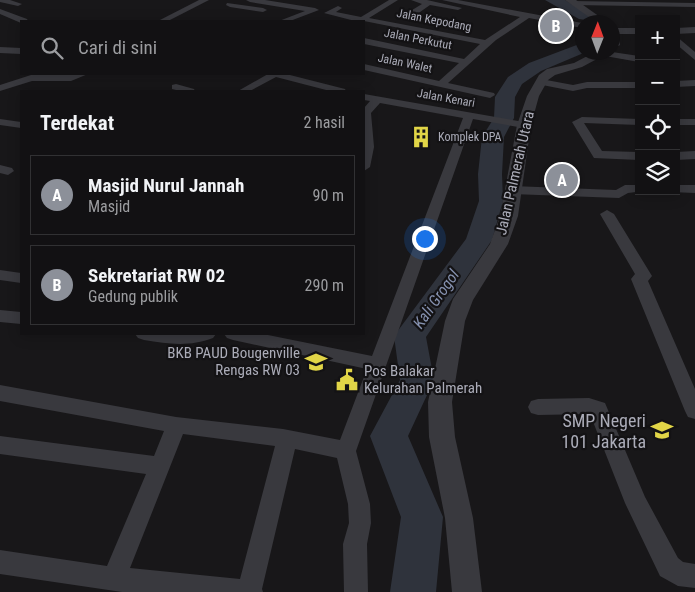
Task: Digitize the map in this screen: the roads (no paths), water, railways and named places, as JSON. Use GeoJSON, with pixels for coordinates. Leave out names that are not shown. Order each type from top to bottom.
{"type":"FeatureCollection","features":[{"type":"Feature","properties":{"kind":"street"},"geometry":{"type":"LineString","coordinates":[[0,0],[18,4],[0,11]]}},
{"type":"Feature","properties":{"kind":"street"},"geometry":{"type":"LineString","coordinates":[[164,20],[205,0]]}},
{"type":"Feature","properties":{"kind":"street"},"geometry":{"type":"LineString","coordinates":[[250,0],[316,11],[286,20]]}},
{"type":"Feature","properties":{"kind":"street"},"geometry":{"type":"LineString","coordinates":[[361,20],[394,0]]}},
{"type":"Feature","properties":{"kind":"street"},"geometry":{"type":"LineString","coordinates":[[415,0],[428,3],[484,6],[523,16]]}},
{"type":"Feature","properties":{"kind":"street"},"geometry":{"type":"LineString","coordinates":[[446,0],[456,4],[575,25]]}},
{"type":"Feature","properties":{"kind":"street"},"geometry":{"type":"LineString","coordinates":[[573,1],[688,3]]}},
{"type":"Feature","properties":{"kind":"street"},"geometry":{"type":"LineString","coordinates":[[573,1],[592,15]]}},
{"type":"Feature","properties":{"kind":"street"},"geometry":{"type":"LineString","coordinates":[[484,6],[503,2],[523,16]]}},
{"type":"Feature","properties":{"kind":"street"},"geometry":{"type":"LineString","coordinates":[[407,17],[428,3]]}},
{"type":"Feature","properties":{"kind":"street"},"geometry":{"type":"LineString","coordinates":[[257,16],[274,4]]}},
{"type":"Feature","properties":{"kind":"street"},"geometry":{"type":"LineString","coordinates":[[230,5],[265,11]]}},
{"type":"Feature","properties":{"kind":"street","name":"Jalan Kepodang"},"geometry":{"type":"LineString","coordinates":[[338,8],[328,13],[361,20]]}},
{"type":"Feature","properties":{"kind":"street"},"geometry":{"type":"LineString","coordinates":[[0,11],[22,20]]}},
{"type":"Feature","properties":{"kind":"street","name":"Jalan Perkutut"},"geometry":{"type":"LineString","coordinates":[[441,84],[488,43],[523,16]]}},
{"type":"Feature","properties":{"kind":"street","name":"Jalan Kepodang"},"geometry":{"type":"LineString","coordinates":[[365,21],[488,43]]}},
{"type":"Feature","properties":{"kind":"street"},"geometry":{"type":"LineString","coordinates":[[620,30],[635,31]]}},
{"type":"Feature","properties":{"kind":"street"},"geometry":{"type":"LineString","coordinates":[[680,31],[695,30]]}},
{"type":"Feature","properties":{"kind":"street","name":"Jalan Perkutut"},"geometry":{"type":"LineString","coordinates":[[365,41],[466,62]]}},
{"type":"Feature","properties":{"kind":"street"},"geometry":{"type":"LineString","coordinates":[[680,48],[695,57]]}},
{"type":"Feature","properties":{"kind":"street"},"geometry":{"type":"LineString","coordinates":[[0,50],[20,51]]}},
{"type":"Feature","properties":{"kind":"street"},"geometry":{"type":"LineString","coordinates":[[620,55],[635,58]]}},
{"type":"Feature","properties":{"kind":"street"},"geometry":{"type":"LineString","coordinates":[[588,60],[578,65],[551,72],[541,82],[573,88],[587,85],[635,85]]}},
{"type":"Feature","properties":{"kind":"street","name":"Jalan Walet"},"geometry":{"type":"LineString","coordinates":[[365,67],[441,84]]}},
{"type":"Feature","properties":{"kind":"street"},"geometry":{"type":"LineString","coordinates":[[0,88],[31,78],[71,78],[80,75]]}},
{"type":"Feature","properties":{"kind":"street"},"geometry":{"type":"LineString","coordinates":[[245,90],[273,75]]}},
{"type":"Feature","properties":{"kind":"street"},"geometry":{"type":"LineString","coordinates":[[279,75],[337,90]]}},
{"type":"Feature","properties":{"kind":"street","name":"Jalan Palmerah Utara"},"geometry":{"type":"LineString","coordinates":[[467,592],[459,518],[442,437],[440,402],[455,321],[463,299],[499,244],[509,216],[518,124],[541,82]]}},
{"type":"Feature","properties":{"kind":"street"},"geometry":{"type":"LineString","coordinates":[[441,84],[490,95]]}},
{"type":"Feature","properties":{"kind":"street"},"geometry":{"type":"LineString","coordinates":[[680,84],[695,84]]}},
{"type":"Feature","properties":{"kind":"street"},"geometry":{"type":"LineString","coordinates":[[176,87],[186,90]]}},
{"type":"Feature","properties":{"kind":"street"},"geometry":{"type":"LineString","coordinates":[[0,88],[20,91]]}},
{"type":"Feature","properties":{"kind":"street","name":"Jalan Kenari"},"geometry":{"type":"LineString","coordinates":[[365,97],[518,124]]}},
{"type":"Feature","properties":{"kind":"street"},"geometry":{"type":"LineString","coordinates":[[365,163],[368,151],[366,112],[377,100]]}},
{"type":"Feature","properties":{"kind":"street"},"geometry":{"type":"LineString","coordinates":[[356,592],[355,544],[360,523],[359,504],[346,451],[475,117]]}},
{"type":"Feature","properties":{"kind":"street"},"geometry":{"type":"LineString","coordinates":[[635,122],[582,120],[578,122],[598,155],[635,156]]}},
{"type":"Feature","properties":{"kind":"street"},"geometry":{"type":"LineString","coordinates":[[0,122],[20,125]]}},
{"type":"Feature","properties":{"kind":"street"},"geometry":{"type":"LineString","coordinates":[[680,122],[695,122]]}},
{"type":"Feature","properties":{"kind":"street"},"geometry":{"type":"LineString","coordinates":[[680,156],[695,155]]}},
{"type":"Feature","properties":{"kind":"street"},"geometry":{"type":"LineString","coordinates":[[512,190],[619,194],[625,189],[635,189]]}},
{"type":"Feature","properties":{"kind":"street"},"geometry":{"type":"LineString","coordinates":[[680,189],[695,189]]}},
{"type":"Feature","properties":{"kind":"street"},"geometry":{"type":"LineString","coordinates":[[607,214],[644,276],[639,279],[694,408]]}},
{"type":"Feature","properties":{"kind":"street"},"geometry":{"type":"LineString","coordinates":[[0,275],[20,278]]}},
{"type":"Feature","properties":{"kind":"street"},"geometry":{"type":"LineString","coordinates":[[0,316],[20,318]]}},
{"type":"Feature","properties":{"kind":"street"},"geometry":{"type":"LineString","coordinates":[[151,335],[177,339],[192,339],[204,335]]}},
{"type":"Feature","properties":{"kind":"street"},"geometry":{"type":"LineString","coordinates":[[238,335],[378,364]]}},
{"type":"Feature","properties":{"kind":"street"},"geometry":{"type":"LineString","coordinates":[[0,393],[62,402],[177,425],[315,442],[346,451]]}},
{"type":"Feature","properties":{"kind":"street"},"geometry":{"type":"LineString","coordinates":[[538,407],[589,406],[598,408],[636,503],[669,567],[678,574],[695,576]]}},
{"type":"Feature","properties":{"kind":"street"},"geometry":{"type":"LineString","coordinates":[[114,579],[177,425]]}},
{"type":"Feature","properties":{"kind":"street"},"geometry":{"type":"LineString","coordinates":[[0,562],[114,579],[249,592],[287,439]]}},
{"type":"Feature","properties":{"kind":"street"},"geometry":{"type":"LineString","coordinates":[[0,445],[160,466]]}},
{"type":"Feature","properties":{"kind":"waterway","name":"Kali Grogol"},"geometry":{"type":"LineString","coordinates":[[413,592],[422,517],[389,436],[417,380],[410,336],[479,240],[491,201],[490,174],[493,137],[504,118],[505,97],[515,81],[535,67],[575,51]]}},
{"type":"Feature","properties":{"kind":"place","name":"Sekretariat RW 02"},"geometry":{"type":"Point","coordinates":[556,26]}},
{"type":"Feature","properties":{"kind":"place","name":"Komplek DPA"},"geometry":{"type":"Point","coordinates":[421,137]}},
{"type":"Feature","properties":{"kind":"place","name":"Masjid Nurul Jannah"},"geometry":{"type":"Point","coordinates":[562,180]}},
{"type":"Feature","properties":{"kind":"place","name":"BKB PAUD Bougenville Rengas RW 03"},"geometry":{"type":"Point","coordinates":[316,362]}},
{"type":"Feature","properties":{"kind":"place","name":"Pos Balakar Kelurahan Palmerah"},"geometry":{"type":"Point","coordinates":[347,380]}},
{"type":"Feature","properties":{"kind":"place","name":"SMP Negeri 101 Jakarta"},"geometry":{"type":"Point","coordinates":[662,430]}}]}
